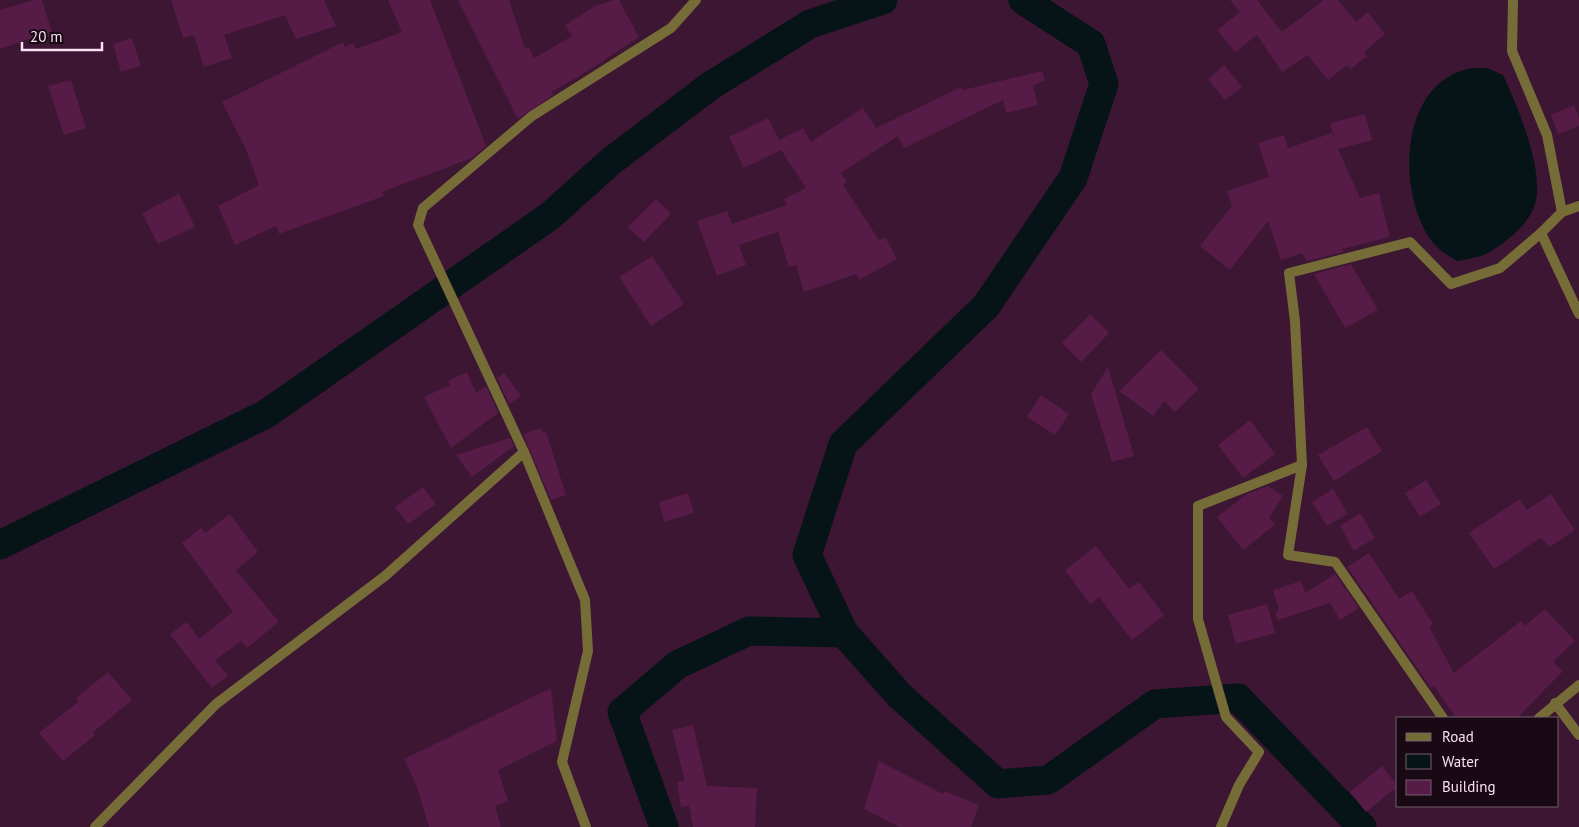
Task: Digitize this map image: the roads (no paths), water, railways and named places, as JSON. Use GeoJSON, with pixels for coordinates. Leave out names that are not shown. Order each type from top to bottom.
{"type":"FeatureCollection","features":[{"type":"Feature","properties":{"kind":"street"},"geometry":{"type":"LineString","coordinates":[[586,827],[562,762],[588,651],[585,600],[524,452],[418,225],[423,208],[532,116],[671,28],[696,0]]}},
{"type":"Feature","properties":{"kind":"street"},"geometry":{"type":"LineString","coordinates":[[1513,0],[1512,52],[1547,136],[1562,212]]}},
{"type":"Feature","properties":{"kind":"street"},"geometry":{"type":"LineString","coordinates":[[1441,717],[1335,562],[1288,555],[1302,465],[1295,321],[1289,273],[1410,242],[1451,284],[1500,268],[1541,233],[1562,212],[1579,206]]}},
{"type":"Feature","properties":{"kind":"street"},"geometry":{"type":"LineString","coordinates":[[1541,233],[1579,314]]}},
{"type":"Feature","properties":{"kind":"street"},"geometry":{"type":"LineString","coordinates":[[95,827],[216,704],[385,576],[524,452]]}},
{"type":"Feature","properties":{"kind":"street"},"geometry":{"type":"LineString","coordinates":[[1221,827],[1239,785],[1260,752],[1226,717],[1198,619],[1198,506],[1302,465]]}},
{"type":"Feature","properties":{"kind":"street"},"geometry":{"type":"LineString","coordinates":[[1540,717],[1579,685]]}},
{"type":"Feature","properties":{"kind":"street"},"geometry":{"type":"LineString","coordinates":[[1555,703],[1579,736]]}},
{"type":"Feature","properties":{"kind":"water"},"geometry":{"type":"Polygon","coordinates":[[[1470,68],[1487,68],[1503,75],[1516,104],[1534,159],[1537,193],[1530,216],[1512,236],[1484,254],[1457,261],[1435,245],[1422,225],[1414,200],[1410,173],[1410,146],[1416,120],[1427,97],[1445,79],[1470,68]]]}},
{"type":"Feature","properties":{"kind":"waterway"},"geometry":{"type":"LineString","coordinates":[[0,545],[266,414],[550,216],[610,162],[710,86],[810,24],[883,0]]}},
{"type":"Feature","properties":{"kind":"waterway"},"geometry":{"type":"LineString","coordinates":[[844,633],[807,555],[843,444],[986,306],[1073,178],[1104,84],[1091,44],[1023,0]]}},
{"type":"Feature","properties":{"kind":"waterway"},"geometry":{"type":"LineString","coordinates":[[664,827],[622,712],[677,665],[749,631],[844,633],[900,696],[998,784],[1048,780],[1155,704],[1238,698],[1362,827]]}}]}
